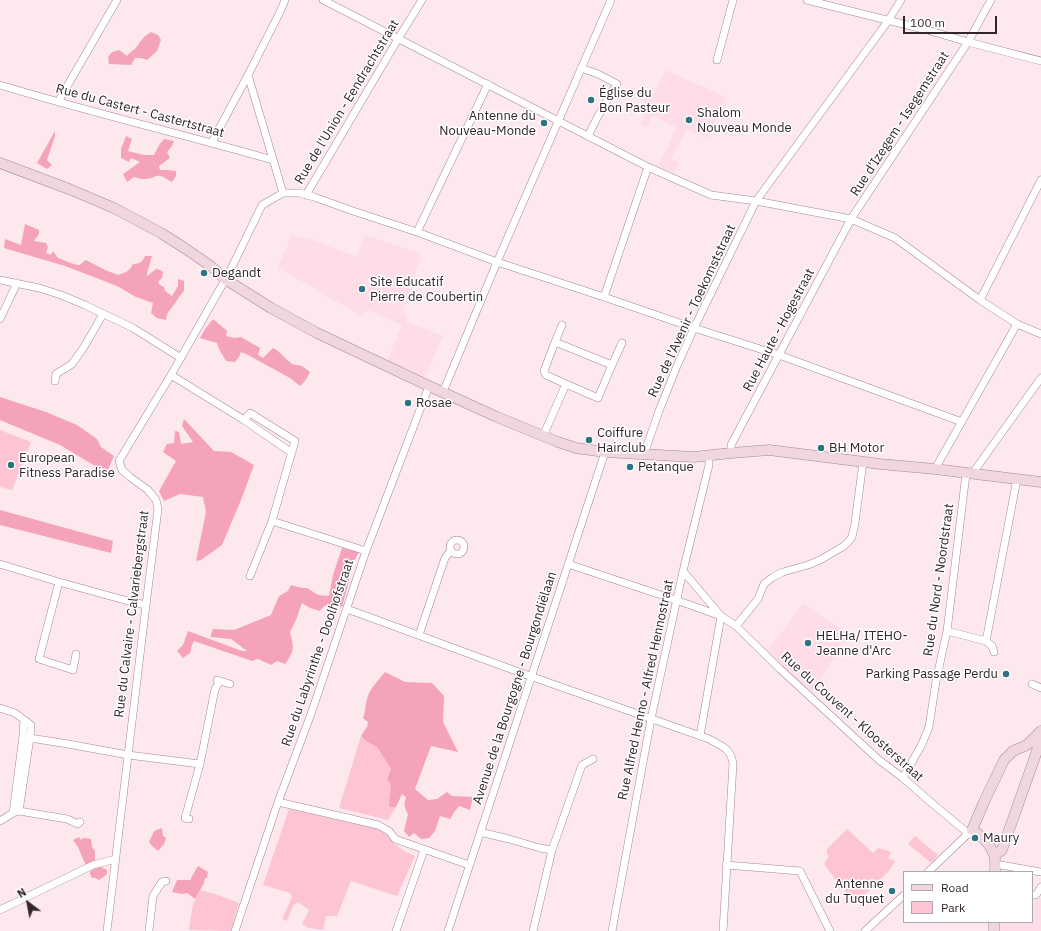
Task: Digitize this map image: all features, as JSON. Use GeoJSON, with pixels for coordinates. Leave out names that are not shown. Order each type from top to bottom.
{"type":"FeatureCollection","features":[{"type":"Feature","properties":{"kind":"street"},"geometry":{"type":"LineString","coordinates":[[58,102],[117,0]]}},
{"type":"Feature","properties":{"kind":"street"},"geometry":{"type":"LineString","coordinates":[[212,142],[248,75],[285,0]]}},
{"type":"Feature","properties":{"kind":"street"},"geometry":{"type":"LineString","coordinates":[[324,0],[648,167],[711,195],[851,219],[895,238],[980,300],[1017,324],[1041,334]]}},
{"type":"Feature","properties":{"kind":"street","name":"Rue de l'Union - Eendrachtstraat"},"geometry":{"type":"LineString","coordinates":[[306,195],[422,0]]}},
{"type":"Feature","properties":{"kind":"street"},"geometry":{"type":"LineString","coordinates":[[443,392],[497,262],[611,0]]}},
{"type":"Feature","properties":{"kind":"street"},"geometry":{"type":"LineString","coordinates":[[717,60],[733,0]]}},
{"type":"Feature","properties":{"kind":"street"},"geometry":{"type":"LineString","coordinates":[[807,0],[927,30],[1041,61]]}},
{"type":"Feature","properties":{"kind":"street","name":"Rue de l'Avenir - Toekomststraat"},"geometry":{"type":"LineString","coordinates":[[644,454],[661,404],[694,328],[756,202],[901,0]]}},
{"type":"Feature","properties":{"kind":"street","name":"Rue d'Izegem - Isegemstraat"},"geometry":{"type":"LineString","coordinates":[[851,219],[968,42],[991,0]]}},
{"type":"Feature","properties":{"kind":"street"},"geometry":{"type":"LineString","coordinates":[[581,68],[598,74],[617,84],[588,136]]}},
{"type":"Feature","properties":{"kind":"street"},"geometry":{"type":"LineString","coordinates":[[248,75],[283,193],[299,193],[306,195],[353,212],[417,232],[497,262],[779,355],[962,422]]}},
{"type":"Feature","properties":{"kind":"street"},"geometry":{"type":"LineString","coordinates":[[417,232],[488,84]]}},
{"type":"Feature","properties":{"kind":"street","name":"Rue du Castert - Castertstraat"},"geometry":{"type":"LineString","coordinates":[[0,85],[273,160]]}},
{"type":"Feature","properties":{"kind":"street"},"geometry":{"type":"LineString","coordinates":[[0,163],[114,208],[161,233],[186,249],[225,279],[271,308],[311,329],[497,417],[576,448],[605,452],[694,457],[769,450],[1041,482]]}},
{"type":"Feature","properties":{"kind":"street"},"geometry":{"type":"LineString","coordinates":[[604,297],[648,167]]}},
{"type":"Feature","properties":{"kind":"street"},"geometry":{"type":"LineString","coordinates":[[980,300],[1041,180]]}},
{"type":"Feature","properties":{"kind":"street","name":"Rue du Calvaire - Calvariebergstraat"},"geometry":{"type":"LineString","coordinates":[[107,931],[158,509],[156,500],[148,490],[122,470],[119,462],[171,375],[225,279],[262,205],[283,193]]}},
{"type":"Feature","properties":{"kind":"street","name":"Rue Haute - Hogestraat"},"geometry":{"type":"LineString","coordinates":[[731,453],[731,445],[851,219]]}},
{"type":"Feature","properties":{"kind":"street"},"geometry":{"type":"LineString","coordinates":[[0,280],[39,288],[61,295],[133,328],[180,358]]}},
{"type":"Feature","properties":{"kind":"street"},"geometry":{"type":"LineString","coordinates":[[0,319],[17,283]]}},
{"type":"Feature","properties":{"kind":"street"},"geometry":{"type":"LineString","coordinates":[[55,381],[56,374],[72,364],[84,347],[102,314]]}},
{"type":"Feature","properties":{"kind":"street"},"geometry":{"type":"LineString","coordinates":[[935,469],[1017,324]]}},
{"type":"Feature","properties":{"kind":"street"},"geometry":{"type":"LineString","coordinates":[[562,325],[544,371],[546,375],[598,398],[622,343]]}},
{"type":"Feature","properties":{"kind":"street"},"geometry":{"type":"LineString","coordinates":[[556,342],[612,365]]}},
{"type":"Feature","properties":{"kind":"street"},"geometry":{"type":"LineString","coordinates":[[171,375],[244,420],[292,452]]}},
{"type":"Feature","properties":{"kind":"street"},"geometry":{"type":"LineString","coordinates":[[969,474],[1041,378]]}},
{"type":"Feature","properties":{"kind":"street"},"geometry":{"type":"LineString","coordinates":[[543,436],[566,384]]}},
{"type":"Feature","properties":{"kind":"street","name":"Rue du Labyrinthe - Doolhofstraat"},"geometry":{"type":"LineString","coordinates":[[235,931],[278,802],[311,714],[366,551],[429,386]]}},
{"type":"Feature","properties":{"kind":"street"},"geometry":{"type":"LineString","coordinates":[[244,420],[250,413],[295,441],[272,521],[250,576]]}},
{"type":"Feature","properties":{"kind":"street","name":"Avenue de la Bourgogne - Bourgondiëlaan"},"geometry":{"type":"LineString","coordinates":[[448,931],[605,452]]}},
{"type":"Feature","properties":{"kind":"street","name":"Rue Alfred Henno - Alfred Hennostraat"},"geometry":{"type":"LineString","coordinates":[[612,931],[651,719],[676,600],[709,466],[709,456]]}},
{"type":"Feature","properties":{"kind":"street"},"geometry":{"type":"LineString","coordinates":[[736,626],[758,599],[764,584],[773,577],[783,572],[820,560],[844,546],[852,537],[863,462]]}},
{"type":"Feature","properties":{"kind":"street"},"geometry":{"type":"LineString","coordinates":[[861,474],[867,468],[876,468],[880,464]]}},
{"type":"Feature","properties":{"kind":"street","name":"Rue du Nord - Noordstraat"},"geometry":{"type":"LineString","coordinates":[[903,778],[922,744],[929,727],[936,681],[947,631],[969,474]]}},
{"type":"Feature","properties":{"kind":"street"},"geometry":{"type":"LineString","coordinates":[[986,641],[1017,479]]}},
{"type":"Feature","properties":{"kind":"street"},"geometry":{"type":"LineString","coordinates":[[272,521],[366,551]]}},
{"type":"Feature","properties":{"kind":"street"},"geometry":{"type":"LineString","coordinates":[[418,635],[445,558],[451,550]]}},
{"type":"Feature","properties":{"kind":"street"},"geometry":{"type":"LineString","coordinates":[[0,564],[59,582],[146,605]]}},
{"type":"Feature","properties":{"kind":"street","name":"Rue du Couvent - Kloosterstraat"},"geometry":{"type":"LineString","coordinates":[[568,564],[721,616],[736,626],[772,662],[879,760],[938,808],[971,832]]}},
{"type":"Feature","properties":{"kind":"street","name":"Rue du Couvent - Kloosterstraat"},"geometry":{"type":"LineString","coordinates":[[683,571],[721,616]]}},
{"type":"Feature","properties":{"kind":"street"},"geometry":{"type":"LineString","coordinates":[[59,582],[39,660],[73,670],[76,654]]}},
{"type":"Feature","properties":{"kind":"street"},"geometry":{"type":"LineString","coordinates":[[347,609],[700,736],[728,751],[732,756],[733,764],[723,931]]}},
{"type":"Feature","properties":{"kind":"street"},"geometry":{"type":"LineString","coordinates":[[700,736],[721,616]]}},
{"type":"Feature","properties":{"kind":"street"},"geometry":{"type":"LineString","coordinates":[[947,631],[986,641],[992,646],[994,652]]}},
{"type":"Feature","properties":{"kind":"street"},"geometry":{"type":"LineString","coordinates":[[189,819],[185,818],[200,764],[218,681],[230,684]]}},
{"type":"Feature","properties":{"kind":"street"},"geometry":{"type":"LineString","coordinates":[[1032,684],[1041,688]]}},
{"type":"Feature","properties":{"kind":"street"},"geometry":{"type":"LineString","coordinates":[[0,708],[15,713],[31,725],[27,738],[16,812]]}},
{"type":"Feature","properties":{"kind":"street"},"geometry":{"type":"LineString","coordinates":[[929,871],[971,832],[1004,760],[1013,751],[1026,745],[1041,731]]}},
{"type":"Feature","properties":{"kind":"street"},"geometry":{"type":"LineString","coordinates":[[995,864],[1002,850],[1039,752],[1041,731]]}},
{"type":"Feature","properties":{"kind":"street"},"geometry":{"type":"LineString","coordinates":[[27,738],[128,755],[200,764]]}},
{"type":"Feature","properties":{"kind":"street"},"geometry":{"type":"LineString","coordinates":[[1026,745],[1039,752]]}},
{"type":"Feature","properties":{"kind":"street"},"geometry":{"type":"LineString","coordinates":[[533,931],[552,850],[582,765],[593,759]]}},
{"type":"Feature","properties":{"kind":"street"},"geometry":{"type":"LineString","coordinates":[[278,802],[378,825],[389,831],[395,839],[469,865]]}},
{"type":"Feature","properties":{"kind":"street"},"geometry":{"type":"LineString","coordinates":[[0,821],[16,812],[67,819],[78,824],[80,822]]}},
{"type":"Feature","properties":{"kind":"street"},"geometry":{"type":"LineString","coordinates":[[480,832],[552,850]]}},
{"type":"Feature","properties":{"kind":"street"},"geometry":{"type":"LineString","coordinates":[[971,832],[979,834],[992,850],[995,864]]}},
{"type":"Feature","properties":{"kind":"street"},"geometry":{"type":"LineString","coordinates":[[396,931],[424,850]]}},
{"type":"Feature","properties":{"kind":"street"},"geometry":{"type":"LineString","coordinates":[[0,910],[93,865],[116,859]]}},
{"type":"Feature","properties":{"kind":"street"},"geometry":{"type":"LineString","coordinates":[[995,864],[1041,872]]}},
{"type":"Feature","properties":{"kind":"street"},"geometry":{"type":"LineString","coordinates":[[726,865],[800,871],[830,931]]}},
{"type":"Feature","properties":{"kind":"street"},"geometry":{"type":"LineString","coordinates":[[149,931],[153,896],[162,882],[166,882]]}},
{"type":"Feature","properties":{"kind":"street"},"geometry":{"type":"LineString","coordinates":[[1033,895],[1036,895],[1041,887]]}},
{"type":"Feature","properties":{"kind":"street"},"geometry":{"type":"LineString","coordinates":[[865,931],[903,896]]}},
{"type":"Feature","properties":{"kind":"shaded area"},"geometry":{"type":"Polygon","coordinates":[[[151,32],[158,35],[161,40],[157,51],[147,60],[135,58],[131,65],[109,64],[108,57],[112,52],[119,50],[127,56],[151,32]]]}},
{"type":"Feature","properties":{"kind":"shaded area","name":"Shalom Nouveau Monde"},"geometry":{"type":"Polygon","coordinates":[[[665,70],[726,97],[708,138],[687,129],[671,159],[679,163],[674,173],[658,166],[673,137],[672,136],[676,127],[653,116],[646,128],[641,125],[649,105],[643,101],[644,98],[637,95],[642,86],[644,87],[642,91],[647,94],[646,96],[652,99],[665,70]]]}},
{"type":"Feature","properties":{"kind":"shaded area"},"geometry":{"type":"Polygon","coordinates":[[[55,131],[55,136],[47,160],[52,165],[47,169],[37,163],[55,131]]]}},
{"type":"Feature","properties":{"kind":"shaded area"},"geometry":{"type":"Polygon","coordinates":[[[126,136],[132,139],[128,151],[144,155],[154,155],[164,139],[174,141],[167,152],[170,158],[159,166],[160,170],[176,171],[176,176],[172,182],[163,177],[156,176],[149,179],[134,177],[127,182],[123,174],[140,162],[131,158],[129,162],[121,158],[121,149],[126,136]]]}},
{"type":"Feature","properties":{"kind":"shaded area"},"geometry":{"type":"Polygon","coordinates":[[[25,224],[39,230],[39,234],[34,241],[46,243],[48,247],[46,253],[51,255],[53,251],[57,257],[80,265],[86,260],[118,275],[126,272],[133,264],[137,264],[143,260],[145,256],[152,256],[147,276],[156,269],[160,270],[163,272],[162,278],[158,282],[164,287],[165,291],[172,296],[178,286],[178,279],[184,281],[184,291],[169,312],[166,320],[157,318],[151,313],[153,303],[136,297],[117,286],[65,266],[4,248],[5,239],[21,245],[25,224]]]}},
{"type":"Feature","properties":{"kind":"shaded area","name":"Site Educatif Pierre de Coubertin"},"geometry":{"type":"Polygon","coordinates":[[[292,235],[313,240],[357,257],[365,235],[422,254],[402,313],[407,315],[407,322],[443,336],[425,377],[387,361],[402,325],[369,310],[361,315],[354,312],[278,267],[292,235]]]}},
{"type":"Feature","properties":{"kind":"shaded area"},"geometry":{"type":"Polygon","coordinates":[[[213,319],[227,331],[226,336],[234,338],[241,337],[260,348],[258,355],[263,358],[273,348],[292,364],[302,366],[310,372],[306,380],[300,386],[290,378],[241,352],[235,362],[226,361],[217,343],[200,338],[213,319]]]}},
{"type":"Feature","properties":{"kind":"shaded area"},"geometry":{"type":"Polygon","coordinates":[[[0,397],[46,412],[77,425],[97,439],[101,447],[114,456],[108,470],[95,466],[60,445],[0,420],[0,397]]]}},
{"type":"Feature","properties":{"kind":"shaded area"},"geometry":{"type":"Polygon","coordinates":[[[184,419],[214,451],[231,452],[254,465],[222,545],[201,560],[196,561],[206,512],[203,497],[180,494],[164,501],[159,491],[176,461],[163,452],[167,444],[174,443],[175,431],[179,432],[181,444],[193,442],[182,426],[184,419]]]}},
{"type":"Feature","properties":{"kind":"shaded area"},"geometry":{"type":"Polygon","coordinates":[[[0,510],[113,541],[111,553],[0,525],[0,510]]]}},
{"type":"Feature","properties":{"kind":"shaded area"},"geometry":{"type":"Polygon","coordinates":[[[342,548],[359,552],[351,566],[342,607],[331,605],[324,606],[320,611],[310,608],[302,603],[290,632],[293,649],[285,664],[277,661],[271,665],[258,659],[252,661],[194,641],[190,653],[183,658],[177,651],[183,645],[188,631],[242,651],[247,651],[231,639],[211,637],[213,629],[234,630],[271,615],[279,596],[288,591],[291,585],[307,588],[318,595],[329,596],[333,575],[342,548]]]}},
{"type":"Feature","properties":{"kind":"shaded area","name":"HELHa/ ITEHO- Jeanne d'Arc"},"geometry":{"type":"Polygon","coordinates":[[[803,604],[848,634],[810,697],[766,653],[803,604]]]}},
{"type":"Feature","properties":{"kind":"shaded area"},"geometry":{"type":"Polygon","coordinates":[[[385,672],[405,682],[432,683],[444,696],[443,722],[458,752],[431,746],[415,789],[428,800],[437,799],[447,792],[452,796],[473,797],[470,810],[459,806],[450,819],[440,816],[435,831],[429,838],[421,839],[414,833],[409,837],[404,831],[408,814],[405,806],[406,797],[402,794],[396,807],[390,807],[389,801],[391,785],[387,779],[391,769],[377,747],[366,741],[361,736],[367,727],[368,722],[363,718],[369,693],[385,672]]]}},
{"type":"Feature","properties":{"kind":"shaded area"},"geometry":{"type":"Polygon","coordinates":[[[162,828],[163,836],[166,838],[164,844],[158,851],[149,842],[154,831],[162,828]]]}},
{"type":"Feature","properties":{"kind":"shaded area"},"geometry":{"type":"Polygon","coordinates":[[[79,837],[81,840],[83,838],[91,839],[92,847],[95,851],[95,861],[86,866],[78,847],[73,840],[79,837]]]}},
{"type":"Feature","properties":{"kind":"shaded area"},"geometry":{"type":"Polygon","coordinates":[[[97,866],[107,870],[107,874],[98,880],[96,878],[92,878],[90,874],[90,872],[97,866]]]}},
{"type":"Feature","properties":{"kind":"shaded area"},"geometry":{"type":"Polygon","coordinates":[[[198,866],[208,872],[207,878],[205,878],[204,883],[195,899],[187,893],[182,894],[172,892],[177,880],[191,880],[198,866]]]}},
{"type":"Feature","properties":{"kind":"shaded area"},"geometry":{"type":"Polygon","coordinates":[[[1033,898],[1041,899],[1041,931],[998,931],[999,923],[1033,923],[1033,898]]]}},
{"type":"Feature","properties":{"kind":"green space","name":"European Fitness Paradise"},"geometry":{"type":"Polygon","coordinates":[[[0,430],[31,442],[12,490],[0,487],[0,430]]]}},
{"type":"Feature","properties":{"kind":"green space"},"geometry":{"type":"Polygon","coordinates":[[[361,736],[366,741],[377,747],[391,769],[387,779],[391,784],[390,806],[396,807],[388,820],[339,808],[361,736]]]}},
{"type":"Feature","properties":{"kind":"green space"},"geometry":{"type":"Polygon","coordinates":[[[289,809],[375,828],[386,834],[392,842],[404,851],[415,856],[397,896],[351,881],[337,916],[326,916],[323,930],[309,928],[302,924],[309,910],[298,902],[293,906],[287,921],[282,919],[292,897],[290,893],[263,885],[289,809]]]}},
{"type":"Feature","properties":{"kind":"green space"},"geometry":{"type":"Polygon","coordinates":[[[847,829],[873,853],[878,848],[889,851],[891,853],[888,858],[891,860],[893,859],[895,862],[888,872],[855,903],[825,866],[825,862],[829,856],[827,854],[827,849],[847,829]]]}},
{"type":"Feature","properties":{"kind":"green space"},"geometry":{"type":"Polygon","coordinates":[[[915,836],[938,855],[931,863],[908,844],[915,836]]]}},
{"type":"Feature","properties":{"kind":"green space"},"geometry":{"type":"Polygon","coordinates":[[[200,890],[239,903],[231,931],[189,930],[193,904],[200,890]]]}},
{"type":"Feature","properties":{"kind":"place","name":"Église du Bon Pasteur"},"geometry":{"type":"Point","coordinates":[591,100]}},
{"type":"Feature","properties":{"kind":"place","name":"Shalom Nouveau Monde"},"geometry":{"type":"Point","coordinates":[689,120]}},
{"type":"Feature","properties":{"kind":"place","name":"Antenne du Nouveau-Monde"},"geometry":{"type":"Point","coordinates":[544,123]}},
{"type":"Feature","properties":{"kind":"place","name":"Degandt"},"geometry":{"type":"Point","coordinates":[204,273]}},
{"type":"Feature","properties":{"kind":"place","name":"Site Educatif Pierre de Coubertin"},"geometry":{"type":"Point","coordinates":[362,289]}},
{"type":"Feature","properties":{"kind":"place","name":"Rosae"},"geometry":{"type":"Point","coordinates":[408,403]}},
{"type":"Feature","properties":{"kind":"place","name":"Coiffure Hairclub"},"geometry":{"type":"Point","coordinates":[589,440]}},
{"type":"Feature","properties":{"kind":"place","name":"BH Motor"},"geometry":{"type":"Point","coordinates":[821,448]}},
{"type":"Feature","properties":{"kind":"place","name":"European Fitness Paradise"},"geometry":{"type":"Point","coordinates":[11,465]}},
{"type":"Feature","properties":{"kind":"place","name":"Petanque"},"geometry":{"type":"Point","coordinates":[630,467]}},
{"type":"Feature","properties":{"kind":"place","name":"HELHa/ ITEHO- Jeanne d'Arc"},"geometry":{"type":"Point","coordinates":[808,643]}},
{"type":"Feature","properties":{"kind":"place","name":"Parking Passage Perdu"},"geometry":{"type":"Point","coordinates":[1006,674]}},
{"type":"Feature","properties":{"kind":"place","name":"Maury"},"geometry":{"type":"Point","coordinates":[975,838]}},
{"type":"Feature","properties":{"kind":"place","name":"Antenne du Tuquet"},"geometry":{"type":"Point","coordinates":[892,891]}}]}
